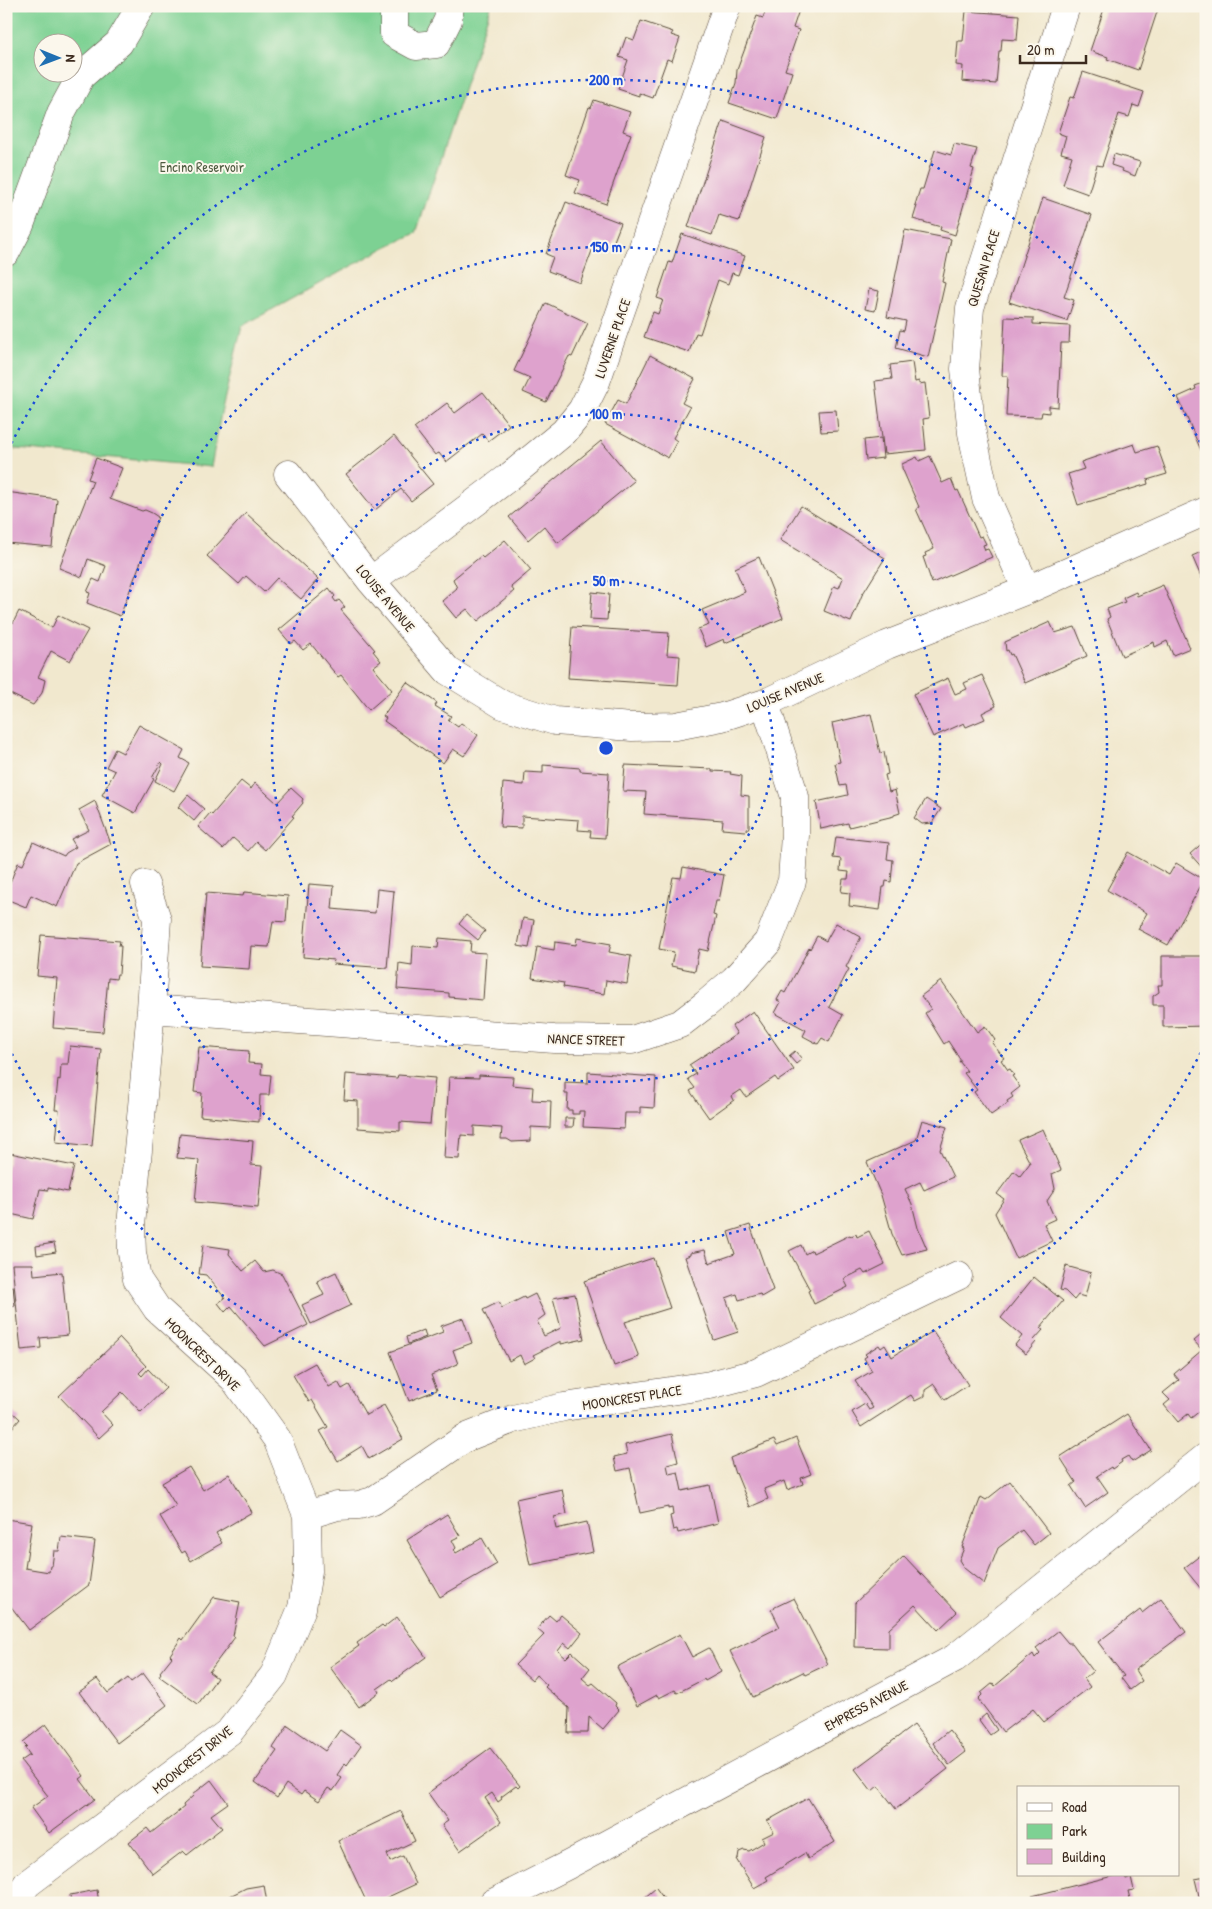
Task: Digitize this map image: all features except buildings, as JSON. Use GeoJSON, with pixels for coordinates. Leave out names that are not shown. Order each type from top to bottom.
{"type":"FeatureCollection","features":[{"type":"Feature","properties":{"kind":"street"},"geometry":{"type":"LineString","coordinates":[[6,252],[20,225],[61,113],[81,76],[119,43],[141,6]]}},
{"type":"Feature","properties":{"kind":"street"},"geometry":{"type":"LineString","coordinates":[[394,6],[394,34],[416,46],[436,44],[448,20],[450,6]]}},
{"type":"Feature","properties":{"kind":"street","name":"LUVERNE PLACE"},"geometry":{"type":"LineString","coordinates":[[371,581],[564,432],[582,410],[596,382],[727,6]]}},
{"type":"Feature","properties":{"kind":"street","name":"QUESAN PLACE"},"geometry":{"type":"LineString","coordinates":[[1027,590],[986,498],[972,433],[965,369],[970,308],[1066,6]]}},
{"type":"Feature","properties":{"kind":"street","name":"LOUISE AVENUE"},"geometry":{"type":"LineString","coordinates":[[288,474],[371,581],[448,671],[503,705],[555,721],[632,727],[676,726],[722,717],[766,703],[887,645],[1027,590],[1206,511]]}},
{"type":"Feature","properties":{"kind":"street","name":"NANCE STREET"},"geometry":{"type":"LineString","coordinates":[[151,1009],[554,1039],[632,1040],[680,1024],[734,980],[768,942],[792,881],[795,798],[766,703]]}},
{"type":"Feature","properties":{"kind":"street","name":"MOONCREST DRIVE"},"geometry":{"type":"LineString","coordinates":[[14,1903],[28,1884],[230,1731],[274,1676],[302,1608],[308,1571],[307,1515],[277,1439],[234,1380],[156,1309],[137,1280],[132,1254],[130,1226],[151,1009],[157,919],[145,884]]}},
{"type":"Feature","properties":{"kind":"street","name":"MOONCREST PLACE"},"geometry":{"type":"LineString","coordinates":[[307,1515],[337,1506],[359,1505],[373,1500],[465,1438],[513,1419],[564,1407],[710,1385],[756,1372],[958,1276]]}},
{"type":"Feature","properties":{"kind":"street","name":"EMPRESS AVENUE"},"geometry":{"type":"LineString","coordinates":[[493,1903],[568,1865],[955,1658],[1206,1457]]}},
{"type":"Feature","properties":{"kind":"green space","name":"Encino Reservoir"},"geometry":{"type":"Polygon","coordinates":[[[6,6],[491,6],[416,233],[386,247],[242,326],[221,413],[211,467],[6,448],[6,6]]]}}]}
